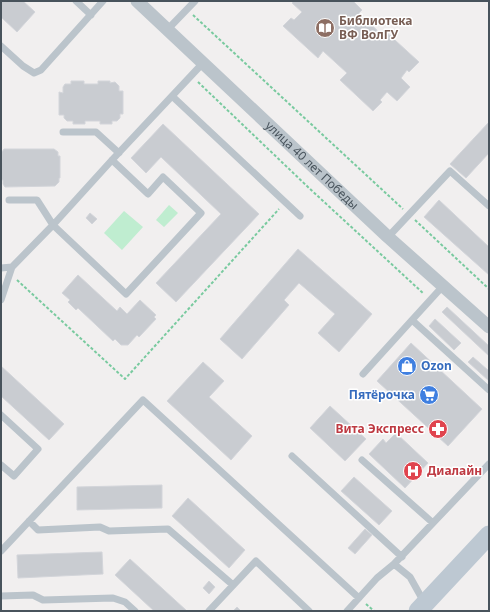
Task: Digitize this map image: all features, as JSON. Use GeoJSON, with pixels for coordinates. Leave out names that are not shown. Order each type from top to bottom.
{"type":"FeatureCollection","features":[{"type":"Feature","properties":{"kind":"street","name":"улица 40 лет Победы"},"geometry":{"type":"LineString","coordinates":[[137,1],[388,237],[489,327]]}},
{"type":"Feature","properties":{"kind":"street"},"geometry":{"type":"LineString","coordinates":[[425,608],[489,535]]}},
{"type":"Feature","properties":{"kind":"lane"},"geometry":{"type":"LineString","coordinates":[[76,1],[91,15]]}},
{"type":"Feature","properties":{"kind":"lane"},"geometry":{"type":"LineString","coordinates":[[1,46],[23,66],[34,73],[41,70],[103,1]]}},
{"type":"Feature","properties":{"kind":"lane"},"geometry":{"type":"LineString","coordinates":[[167,30],[195,1]]}},
{"type":"Feature","properties":{"kind":"lane"},"geometry":{"type":"LineString","coordinates":[[1,300],[11,270],[203,64]]}},
{"type":"Feature","properties":{"kind":"lane"},"geometry":{"type":"LineString","coordinates":[[172,96],[300,216]]}},
{"type":"Feature","properties":{"kind":"lane"},"geometry":{"type":"LineString","coordinates":[[63,132],[96,132],[119,153]]}},
{"type":"Feature","properties":{"kind":"lane"},"geometry":{"type":"LineString","coordinates":[[9,200],[37,200],[53,225],[126,294],[201,213],[163,177],[148,194],[112,160]]}},
{"type":"Feature","properties":{"kind":"lane"},"geometry":{"type":"LineString","coordinates":[[388,237],[450,171],[488,202]]}},
{"type":"Feature","properties":{"kind":"lane"},"geometry":{"type":"LineString","coordinates":[[1,268],[11,270]]}},
{"type":"Feature","properties":{"kind":"lane"},"geometry":{"type":"LineString","coordinates":[[363,374],[443,286]]}},
{"type":"Feature","properties":{"kind":"lane"},"geometry":{"type":"LineString","coordinates":[[412,320],[489,390]]}},
{"type":"Feature","properties":{"kind":"lane"},"geometry":{"type":"LineString","coordinates":[[1,551],[143,400],[359,598]]}},
{"type":"Feature","properties":{"kind":"lane"},"geometry":{"type":"LineString","coordinates":[[1,415],[38,449],[14,476],[1,465]]}},
{"type":"Feature","properties":{"kind":"lane"},"geometry":{"type":"LineString","coordinates":[[292,456],[402,557]]}},
{"type":"Feature","properties":{"kind":"lane"},"geometry":{"type":"LineString","coordinates":[[362,460],[433,523]]}},
{"type":"Feature","properties":{"kind":"lane"},"geometry":{"type":"LineString","coordinates":[[347,611],[377,578],[402,557],[489,464]]}},
{"type":"Feature","properties":{"kind":"lane"},"geometry":{"type":"LineString","coordinates":[[29,521],[38,530],[100,527],[109,531],[168,529],[233,585]]}},
{"type":"Feature","properties":{"kind":"lane"},"geometry":{"type":"LineString","coordinates":[[209,611],[256,561],[309,611]]}},
{"type":"Feature","properties":{"kind":"lane"},"geometry":{"type":"LineString","coordinates":[[394,564],[410,577],[425,608]]}},
{"type":"Feature","properties":{"kind":"lane"},"geometry":{"type":"LineString","coordinates":[[1,596],[33,595],[43,600],[112,598],[125,602],[135,611]]}},
{"type":"Feature","properties":{"kind":"path"},"geometry":{"type":"LineString","coordinates":[[187,10],[489,289]]}},
{"type":"Feature","properties":{"kind":"path"},"geometry":{"type":"LineString","coordinates":[[192,75],[309,188],[430,300]]}},
{"type":"Feature","properties":{"kind":"path"},"geometry":{"type":"LineString","coordinates":[[11,270],[125,378],[285,202]]}},
{"type":"Feature","properties":{"kind":"green space"},"geometry":{"type":"Polygon","coordinates":[[[169,205],[178,213],[164,227],[156,220],[169,205]]]}},
{"type":"Feature","properties":{"kind":"green space"},"geometry":{"type":"Polygon","coordinates":[[[124,211],[143,227],[122,250],[104,233],[124,211]]]}},
{"type":"Feature","properties":{"kind":"building"},"geometry":{"type":"Polygon","coordinates":[[[1,1],[23,1],[35,12],[17,32],[1,17],[1,1]]]}},
{"type":"Feature","properties":{"kind":"building"},"geometry":{"type":"Polygon","coordinates":[[[294,1],[353,1],[362,10],[359,13],[381,34],[384,30],[419,62],[409,72],[407,70],[401,78],[410,87],[397,101],[387,92],[380,100],[382,102],[373,111],[340,80],[347,73],[323,51],[318,58],[283,26],[291,18],[294,20],[302,12],[292,3],[294,1]]]}},
{"type":"Feature","properties":{"kind":"building"},"geometry":{"type":"Polygon","coordinates":[[[71,81],[84,81],[84,84],[98,84],[98,81],[110,81],[110,83],[115,82],[119,86],[119,91],[123,91],[123,114],[120,114],[120,118],[117,121],[112,121],[112,124],[100,124],[100,121],[85,121],[85,124],[73,124],[73,121],[67,121],[64,118],[64,115],[59,115],[59,92],[63,93],[63,87],[65,84],[71,84],[71,81]]]}},
{"type":"Feature","properties":{"kind":"building"},"geometry":{"type":"Polygon","coordinates":[[[489,122],[489,153],[466,178],[450,164],[489,122]]]}},
{"type":"Feature","properties":{"kind":"building"},"geometry":{"type":"Polygon","coordinates":[[[163,124],[259,214],[176,302],[156,283],[221,214],[161,157],[146,173],[131,158],[163,124]]]}},
{"type":"Feature","properties":{"kind":"building"},"geometry":{"type":"Polygon","coordinates":[[[4,149],[54,149],[58,152],[58,156],[60,156],[59,182],[55,186],[5,187],[3,180],[1,180],[2,152],[4,149]]]}},
{"type":"Feature","properties":{"kind":"building"},"geometry":{"type":"Polygon","coordinates":[[[439,200],[489,247],[489,275],[424,217],[439,200]]]}},
{"type":"Feature","properties":{"kind":"building"},"geometry":{"type":"Polygon","coordinates":[[[90,213],[97,219],[92,224],[86,218],[90,213]]]}},
{"type":"Feature","properties":{"kind":"building"},"geometry":{"type":"Polygon","coordinates":[[[298,249],[372,314],[339,352],[318,333],[335,314],[299,283],[284,300],[289,305],[242,359],[220,339],[298,249]]]}},
{"type":"Feature","properties":{"kind":"building"},"geometry":{"type":"Polygon","coordinates":[[[78,275],[117,311],[120,307],[127,314],[140,300],[156,315],[154,317],[156,319],[139,337],[137,335],[128,345],[121,345],[115,339],[113,341],[78,308],[76,310],[68,302],[70,300],[62,293],[78,275]]]}},
{"type":"Feature","properties":{"kind":"building"},"geometry":{"type":"Polygon","coordinates":[[[447,307],[489,346],[489,356],[442,312],[447,307]]]}},
{"type":"Feature","properties":{"kind":"building"},"geometry":{"type":"Polygon","coordinates":[[[435,319],[461,343],[454,350],[429,326],[435,319]]]}},
{"type":"Feature","properties":{"kind":"building","name":"Пятёрочка"},"geometry":{"type":"Polygon","coordinates":[[[411,343],[482,409],[448,446],[377,381],[411,343]]]}},
{"type":"Feature","properties":{"kind":"building"},"geometry":{"type":"Polygon","coordinates":[[[473,357],[489,371],[489,381],[468,362],[473,357]]]}},
{"type":"Feature","properties":{"kind":"building"},"geometry":{"type":"Polygon","coordinates":[[[203,362],[224,381],[209,397],[252,436],[231,460],[167,401],[203,362]]]}},
{"type":"Feature","properties":{"kind":"building"},"geometry":{"type":"Polygon","coordinates":[[[1,366],[64,424],[49,440],[1,396],[1,366]]]}},
{"type":"Feature","properties":{"kind":"building"},"geometry":{"type":"Polygon","coordinates":[[[330,406],[366,439],[345,461],[310,428],[330,406]]]}},
{"type":"Feature","properties":{"kind":"building"},"geometry":{"type":"Polygon","coordinates":[[[396,433],[428,463],[405,488],[369,454],[383,439],[386,443],[396,433]]]}},
{"type":"Feature","properties":{"kind":"building"},"geometry":{"type":"Polygon","coordinates":[[[354,477],[392,511],[379,525],[341,491],[354,477]]]}},
{"type":"Feature","properties":{"kind":"building"},"geometry":{"type":"Polygon","coordinates":[[[162,485],[162,508],[77,510],[77,487],[162,485]]]}},
{"type":"Feature","properties":{"kind":"building"},"geometry":{"type":"Polygon","coordinates":[[[188,498],[245,550],[229,568],[172,516],[188,498]]]}},
{"type":"Feature","properties":{"kind":"building"},"geometry":{"type":"Polygon","coordinates":[[[365,529],[372,535],[355,554],[348,548],[365,529]]]}},
{"type":"Feature","properties":{"kind":"building"},"geometry":{"type":"Polygon","coordinates":[[[102,552],[103,574],[18,578],[17,555],[102,552]]]}},
{"type":"Feature","properties":{"kind":"building"},"geometry":{"type":"Polygon","coordinates":[[[130,559],[187,611],[154,611],[115,575],[130,559]]]}},
{"type":"Feature","properties":{"kind":"building"},"geometry":{"type":"Polygon","coordinates":[[[209,581],[215,587],[209,594],[203,588],[209,581]]]}},
{"type":"Feature","properties":{"kind":"building"},"geometry":{"type":"Polygon","coordinates":[[[237,607],[241,611],[233,611],[237,607]]]}},
{"type":"Feature","properties":{"kind":"place","name":"Библиотека ВФ ВолГУ"},"geometry":{"type":"Point","coordinates":[325,28]}},
{"type":"Feature","properties":{"kind":"place","name":"Ozon"},"geometry":{"type":"Point","coordinates":[407,366]}},
{"type":"Feature","properties":{"kind":"place","name":"Пятёрочка"},"geometry":{"type":"Point","coordinates":[429,395]}},
{"type":"Feature","properties":{"kind":"place","name":"Вита Экспресс"},"geometry":{"type":"Point","coordinates":[438,429]}},
{"type":"Feature","properties":{"kind":"place","name":"Диалайн"},"geometry":{"type":"Point","coordinates":[413,471]}}]}
